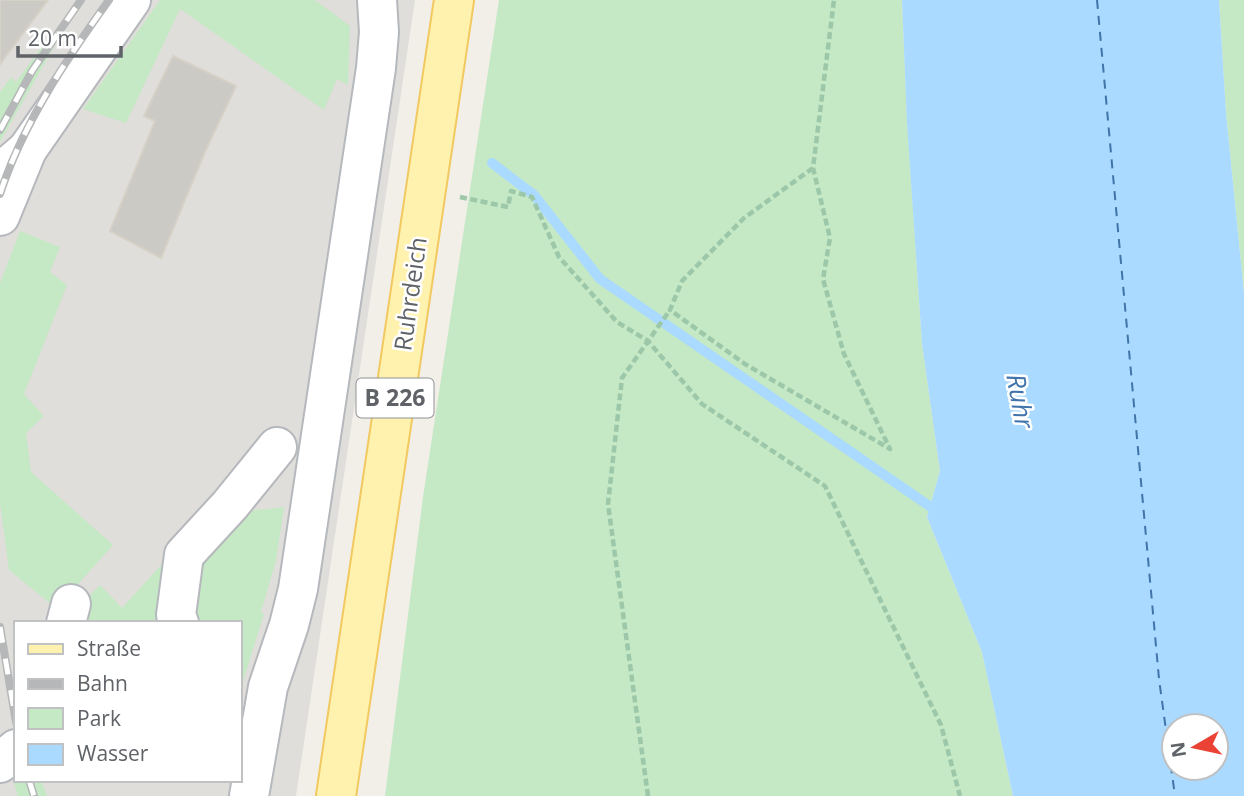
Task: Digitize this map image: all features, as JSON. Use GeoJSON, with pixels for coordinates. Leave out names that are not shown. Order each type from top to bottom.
{"type":"FeatureCollection","features":[{"type":"Feature","properties":{"kind":"main road","name":"Ruhrdeich"},"geometry":{"type":"LineString","coordinates":[[336,796],[454,0]]}},
{"type":"Feature","properties":{"kind":"lane"},"geometry":{"type":"LineString","coordinates":[[0,216],[13,161],[131,0]]}},
{"type":"Feature","properties":{"kind":"lane"},"geometry":{"type":"LineString","coordinates":[[247,774],[268,687],[298,589],[376,68],[379,32],[377,0]]}},
{"type":"Feature","properties":{"kind":"lane"},"geometry":{"type":"LineString","coordinates":[[178,621],[176,615],[184,555],[230,505],[277,447]]}},
{"type":"Feature","properties":{"kind":"lane"},"geometry":{"type":"LineString","coordinates":[[0,763],[14,751]]}},
{"type":"Feature","properties":{"kind":"path"},"geometry":{"type":"LineString","coordinates":[[670,310],[745,364],[890,449],[844,354],[823,279],[830,238],[813,168],[834,0]]}},
{"type":"Feature","properties":{"kind":"path"},"geometry":{"type":"LineString","coordinates":[[649,796],[608,504],[622,378],[670,310],[682,281],[744,218],[813,168]]}},
{"type":"Feature","properties":{"kind":"path"},"geometry":{"type":"LineString","coordinates":[[462,197],[508,207],[511,191],[532,197],[559,257],[617,322],[648,341],[702,404],[825,486],[941,725],[960,796]]}},
{"type":"Feature","properties":{"kind":"shaded area"},"geometry":{"type":"Polygon","coordinates":[[[0,0],[415,0],[296,796],[0,796],[0,0]]]}},
{"type":"Feature","properties":{"kind":"green space"},"geometry":{"type":"Polygon","coordinates":[[[160,0],[315,0],[350,26],[348,85],[337,79],[324,110],[180,9],[126,123],[83,109],[160,0]]]}},
{"type":"Feature","properties":{"kind":"green space"},"geometry":{"type":"Polygon","coordinates":[[[499,0],[902,0],[922,344],[940,471],[927,517],[982,652],[1013,796],[385,796],[423,497],[499,0]]]}},
{"type":"Feature","properties":{"kind":"green space"},"geometry":{"type":"Polygon","coordinates":[[[1219,0],[1244,0],[1244,293],[1226,113],[1219,0]]]}},
{"type":"Feature","properties":{"kind":"green space"},"geometry":{"type":"Polygon","coordinates":[[[46,41],[55,45],[0,142],[0,92],[11,77],[16,82],[46,41]]]}},
{"type":"Feature","properties":{"kind":"green space"},"geometry":{"type":"Polygon","coordinates":[[[20,231],[60,247],[50,272],[67,285],[24,394],[44,416],[26,433],[31,472],[113,545],[72,591],[52,605],[9,570],[0,504],[0,283],[20,231]]]}},
{"type":"Feature","properties":{"kind":"green space"},"geometry":{"type":"Polygon","coordinates":[[[284,507],[276,561],[261,612],[264,614],[242,685],[242,621],[192,621],[189,577],[239,512],[284,507]]]}},
{"type":"Feature","properties":{"kind":"green space"},"geometry":{"type":"Polygon","coordinates":[[[173,552],[170,621],[79,621],[83,602],[100,585],[122,608],[173,552]]]}},
{"type":"Feature","properties":{"kind":"green space"},"geometry":{"type":"Polygon","coordinates":[[[14,768],[14,782],[42,782],[47,796],[18,796],[10,769],[14,768]]]}},
{"type":"Feature","properties":{"kind":"water","name":"Ruhr"},"geometry":{"type":"Polygon","coordinates":[[[902,0],[1219,0],[1226,113],[1244,293],[1244,796],[1013,796],[982,652],[927,517],[940,471],[922,344],[907,123],[902,0]]]}},
{"type":"Feature","properties":{"kind":"building"},"geometry":{"type":"Polygon","coordinates":[[[0,0],[48,0],[0,64],[0,0]]]}},
{"type":"Feature","properties":{"kind":"building"},"geometry":{"type":"Polygon","coordinates":[[[173,56],[236,86],[204,154],[161,258],[110,231],[155,121],[144,116],[173,56]]]}},
{"type":"Feature","properties":{"kind":"waterway"},"geometry":{"type":"LineString","coordinates":[[492,163],[534,195],[600,279],[941,514]]}},
{"type":"Feature","properties":{"kind":"ferry route"},"geometry":{"type":"LineString","coordinates":[[1097,0],[1159,679],[1175,796]]}},
{"type":"Feature","properties":{"kind":"railway"},"geometry":{"type":"LineString","coordinates":[[0,130],[32,71],[81,0]]}},
{"type":"Feature","properties":{"kind":"railway"},"geometry":{"type":"LineString","coordinates":[[0,194],[33,117],[109,0]]}},
{"type":"Feature","properties":{"kind":"railway"},"geometry":{"type":"LineString","coordinates":[[0,627],[14,710]]}},
{"type":"Feature","properties":{"kind":"railway"},"geometry":{"type":"LineString","coordinates":[[30,782],[34,796]]}}]}
